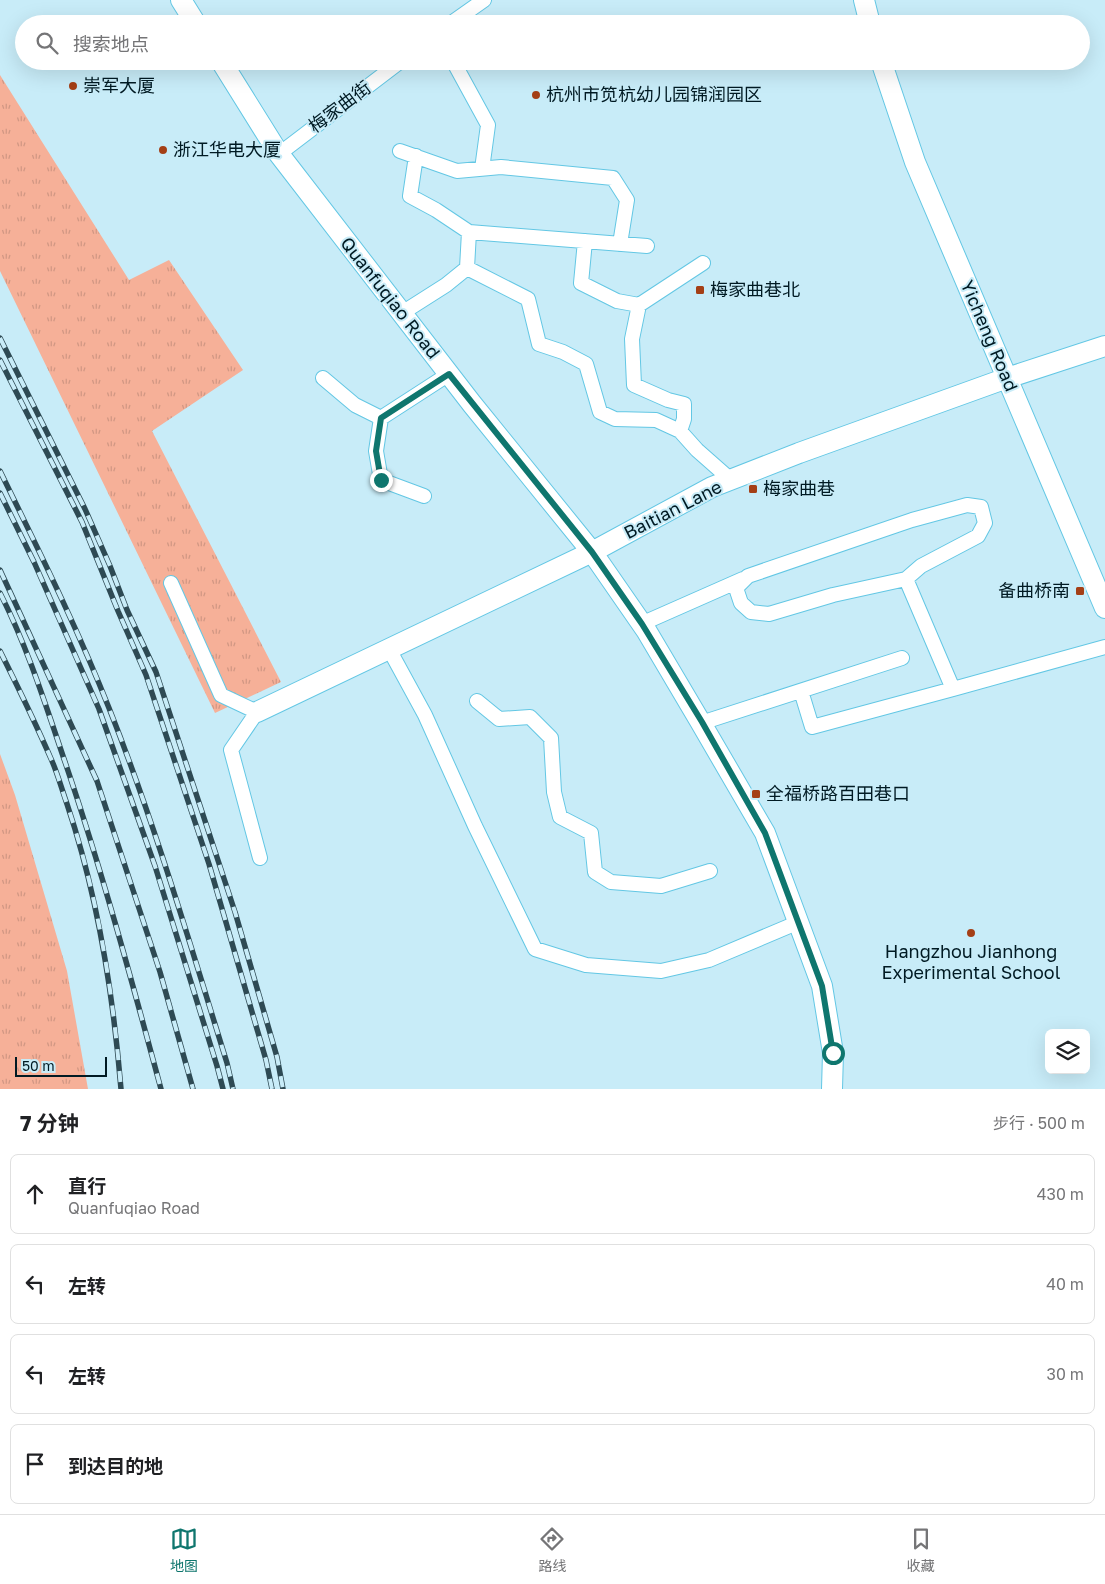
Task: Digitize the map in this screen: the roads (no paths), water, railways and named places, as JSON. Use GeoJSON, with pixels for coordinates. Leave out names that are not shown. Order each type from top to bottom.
{"type":"FeatureCollection","features":[{"type":"Feature","properties":{"kind":"street"},"geometry":{"type":"LineString","coordinates":[[181,0],[190,15]]}},
{"type":"Feature","properties":{"kind":"street"},"geometry":{"type":"LineString","coordinates":[[463,15],[484,0]]}},
{"type":"Feature","properties":{"kind":"street"},"geometry":{"type":"LineString","coordinates":[[864,0],[868,15]]}},
{"type":"Feature","properties":{"kind":"street","name":"Quanfuqiao Road"},"geometry":{"type":"LineString","coordinates":[[227,70],[279,154],[449,374],[592,552],[642,624],[702,722],[765,833],[822,986],[833,1053],[832,1089]]}},
{"type":"Feature","properties":{"kind":"street","name":"梅家曲街"},"geometry":{"type":"LineString","coordinates":[[279,154],[389,70]]}},
{"type":"Feature","properties":{"kind":"street"},"geometry":{"type":"LineString","coordinates":[[458,70],[488,126],[482,169]]}},
{"type":"Feature","properties":{"kind":"street","name":"Yicheng Road"},"geometry":{"type":"LineString","coordinates":[[884,70],[915,162],[1103,600]]}},
{"type":"Feature","properties":{"kind":"street"},"geometry":{"type":"LineString","coordinates":[[400,151],[457,171],[501,167],[613,178],[627,200],[620,244]]}},
{"type":"Feature","properties":{"kind":"street"},"geometry":{"type":"LineString","coordinates":[[416,156],[410,196],[436,210],[469,232],[647,246]]}},
{"type":"Feature","properties":{"kind":"street"},"geometry":{"type":"LineString","coordinates":[[402,313],[446,285],[467,268],[469,232]]}},
{"type":"Feature","properties":{"kind":"street"},"geometry":{"type":"LineString","coordinates":[[585,241],[581,283],[617,301],[639,305],[702,264]]}},
{"type":"Feature","properties":{"kind":"street"},"geometry":{"type":"LineString","coordinates":[[467,268],[528,300],[539,344],[563,352],[586,364],[600,412],[615,419],[656,420],[680,431],[697,450],[731,480]]}},
{"type":"Feature","properties":{"kind":"street"},"geometry":{"type":"LineString","coordinates":[[639,305],[632,339],[634,385],[668,400],[684,404],[684,419],[680,431]]}},
{"type":"Feature","properties":{"kind":"street","name":"Baitian Lane"},"geometry":{"type":"LineString","coordinates":[[257,712],[592,552],[712,487],[799,453],[1007,378],[1105,346]]}},
{"type":"Feature","properties":{"kind":"street"},"geometry":{"type":"LineString","coordinates":[[424,496],[381,480],[376,451],[381,418],[449,374]]}},
{"type":"Feature","properties":{"kind":"street"},"geometry":{"type":"LineString","coordinates":[[323,378],[355,405],[381,418]]}},
{"type":"Feature","properties":{"kind":"street"},"geometry":{"type":"LineString","coordinates":[[642,624],[748,576],[912,520],[967,505],[981,507],[985,523],[978,536],[922,566],[906,579],[833,595],[769,614],[751,612],[741,603],[736,588],[748,576]]}},
{"type":"Feature","properties":{"kind":"street"},"geometry":{"type":"LineString","coordinates":[[906,579],[953,689]]}},
{"type":"Feature","properties":{"kind":"street"},"geometry":{"type":"LineString","coordinates":[[171,583],[221,695],[257,712],[231,750],[260,858]]}},
{"type":"Feature","properties":{"kind":"street"},"geometry":{"type":"LineString","coordinates":[[801,691],[812,727],[1105,647]]}},
{"type":"Feature","properties":{"kind":"street"},"geometry":{"type":"LineString","coordinates":[[389,649],[425,715],[475,826],[535,948],[586,965],[662,971],[709,960],[799,922]]}},
{"type":"Feature","properties":{"kind":"street"},"geometry":{"type":"LineString","coordinates":[[702,722],[902,658]]}},
{"type":"Feature","properties":{"kind":"street"},"geometry":{"type":"LineString","coordinates":[[476,701],[499,718],[530,716],[551,738],[554,792],[560,817],[592,833],[595,872],[612,882],[661,886],[710,870]]}},
{"type":"Feature","properties":{"kind":"railway"},"geometry":{"type":"LineString","coordinates":[[0,338],[85,509],[127,610],[156,672],[235,912],[277,1057],[283,1089]]}},
{"type":"Feature","properties":{"kind":"railway"},"geometry":{"type":"LineString","coordinates":[[0,360],[82,522],[146,675],[209,864],[266,1060],[272,1089]]}},
{"type":"Feature","properties":{"kind":"railway"},"geometry":{"type":"LineString","coordinates":[[0,471],[43,559],[97,678],[126,752],[171,884],[227,1063],[233,1089]]}},
{"type":"Feature","properties":{"kind":"railway"},"geometry":{"type":"LineString","coordinates":[[0,493],[34,562],[99,709],[155,866],[223,1089]]}},
{"type":"Feature","properties":{"kind":"railway"},"geometry":{"type":"LineString","coordinates":[[0,570],[97,781],[160,972],[193,1089]]}},
{"type":"Feature","properties":{"kind":"railway"},"geometry":{"type":"LineString","coordinates":[[0,593],[19,633],[35,675],[78,800],[115,923],[161,1089]]}},
{"type":"Feature","properties":{"kind":"railway"},"geometry":{"type":"LineString","coordinates":[[0,651],[52,761],[78,839],[103,945],[114,1016],[121,1089]]}},
{"type":"Feature","properties":{"kind":"place","name":"崇军大厦"},"geometry":{"type":"Point","coordinates":[73,86]}},
{"type":"Feature","properties":{"kind":"place","name":"杭州市笕杭幼儿园锦润园区"},"geometry":{"type":"Point","coordinates":[536,95]}},
{"type":"Feature","properties":{"kind":"place","name":"浙江华电大厦"},"geometry":{"type":"Point","coordinates":[163,150]}},
{"type":"Feature","properties":{"kind":"place","name":"梅家曲巷北"},"geometry":{"type":"Point","coordinates":[700,290]}},
{"type":"Feature","properties":{"kind":"place","name":"梅家曲巷"},"geometry":{"type":"Point","coordinates":[753,489]}},
{"type":"Feature","properties":{"kind":"place","name":"备曲桥南"},"geometry":{"type":"Point","coordinates":[1080,591]}},
{"type":"Feature","properties":{"kind":"place","name":"全福桥路百田巷口"},"geometry":{"type":"Point","coordinates":[756,794]}},
{"type":"Feature","properties":{"kind":"place","name":"Hangzhou Jianhong Experimental School"},"geometry":{"type":"Point","coordinates":[971,933]}}]}
